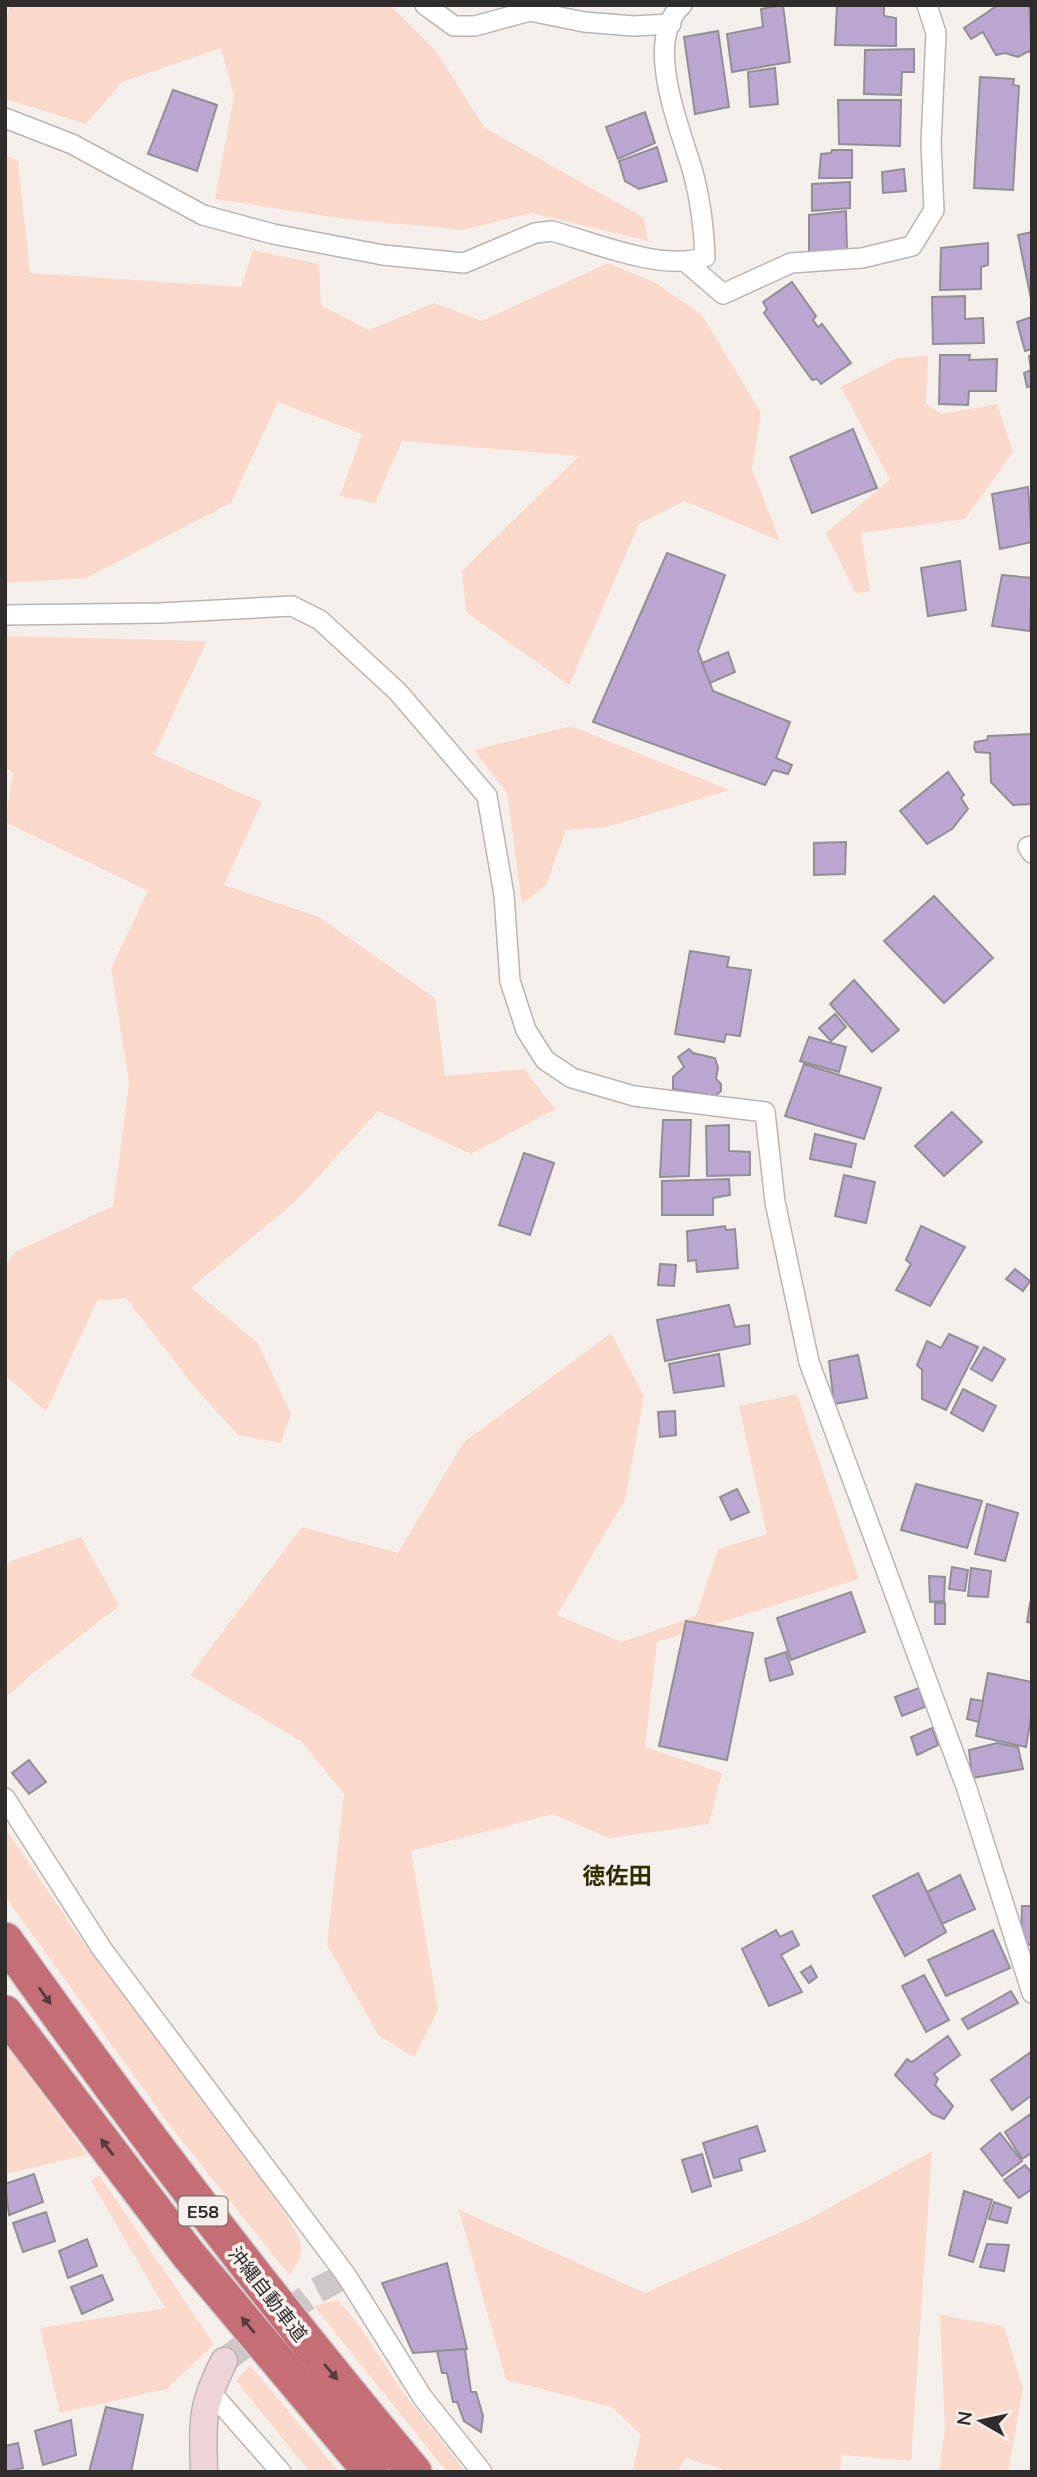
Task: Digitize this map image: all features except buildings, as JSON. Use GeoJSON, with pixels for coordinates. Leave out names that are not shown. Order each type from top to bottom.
{"type":"FeatureCollection","features":[{"type":"Feature","properties":{"kind":"highway","name":"沖縄自動車道"},"geometry":{"type":"LineString","coordinates":[[5,1940],[216,2229],[414,2472]]}},
{"type":"Feature","properties":{"kind":"highway","name":"沖縄自動車道"},"geometry":{"type":"LineString","coordinates":[[5,2013],[188,2254],[371,2472]]}},
{"type":"Feature","properties":{"kind":"street"},"geometry":{"type":"LineString","coordinates":[[425,5],[454,26],[475,26],[530,11],[584,22],[632,26],[671,24]]}},
{"type":"Feature","properties":{"kind":"street"},"geometry":{"type":"LineString","coordinates":[[5,118],[72,144],[203,215],[273,234],[383,255],[464,263],[535,233],[552,231],[655,259],[687,263],[705,257],[704,231],[694,175],[665,80],[667,35],[682,5]]}},
{"type":"Feature","properties":{"kind":"street"},"geometry":{"type":"LineString","coordinates":[[687,263],[723,294],[791,263],[862,258],[912,246],[934,210],[931,143],[936,33],[927,5]]}},
{"type":"Feature","properties":{"kind":"street"},"geometry":{"type":"LineString","coordinates":[[5,615],[160,613],[292,606],[320,620],[398,692],[487,796],[504,895],[510,981],[526,1030],[545,1060],[572,1078],[634,1096],[765,1112],[775,1202],[809,1362],[967,1789],[1032,1993]]}},
{"type":"Feature","properties":{"kind":"street"},"geometry":{"type":"LineString","coordinates":[[1032,845],[1028,847],[1032,853]]}},
{"type":"Feature","properties":{"kind":"street"},"geometry":{"type":"LineString","coordinates":[[5,1798],[102,1949],[346,2275],[423,2398],[482,2472]]}},
{"type":"Feature","properties":{"kind":"street"},"geometry":{"type":"LineString","coordinates":[[204,2472],[202,2417],[209,2390],[224,2361]]}},
{"type":"Feature","properties":{"kind":"street"},"geometry":{"type":"LineString","coordinates":[[209,2390],[281,2472]]}},
{"type":"Feature","properties":{"kind":"shaded area"},"geometry":{"type":"Polygon","coordinates":[[[10,5],[390,5],[436,51],[484,127],[644,218],[648,241],[531,213],[463,230],[338,218],[215,199],[234,96],[221,48],[122,82],[86,124],[5,99],[5,24],[10,5]]]}},
{"type":"Feature","properties":{"kind":"shaded area"},"geometry":{"type":"Polygon","coordinates":[[[5,155],[18,161],[30,273],[241,287],[253,250],[319,264],[321,305],[369,330],[434,303],[482,321],[608,263],[656,283],[702,315],[761,413],[752,469],[780,541],[685,501],[639,524],[569,685],[466,612],[462,571],[579,456],[402,441],[375,503],[340,496],[362,434],[278,402],[231,503],[86,578],[5,583],[5,155]]]}},
{"type":"Feature","properties":{"kind":"shaded area"},"geometry":{"type":"Polygon","coordinates":[[[928,356],[926,403],[941,414],[997,404],[1013,452],[965,519],[861,533],[870,591],[856,594],[826,533],[890,480],[841,387],[897,358],[928,356]]]}},
{"type":"Feature","properties":{"kind":"shaded area"},"geometry":{"type":"Polygon","coordinates":[[[5,636],[207,641],[154,755],[262,802],[224,885],[319,917],[435,998],[445,1076],[524,1069],[555,1109],[471,1154],[378,1111],[296,1201],[191,1288],[258,1343],[291,1414],[281,1443],[238,1435],[196,1389],[126,1298],[97,1301],[46,1411],[5,1375],[5,1266],[15,1252],[113,1206],[129,1083],[111,968],[148,891],[5,822],[13,773],[5,767],[5,636]]]}},
{"type":"Feature","properties":{"kind":"shaded area"},"geometry":{"type":"Polygon","coordinates":[[[571,726],[730,790],[607,827],[566,830],[546,885],[522,904],[507,793],[474,750],[571,726]]]}},
{"type":"Feature","properties":{"kind":"shaded area"},"geometry":{"type":"Polygon","coordinates":[[[611,1333],[644,1396],[625,1500],[557,1615],[622,1642],[696,1616],[718,1549],[767,1534],[739,1406],[797,1394],[859,1579],[657,1642],[645,1747],[722,1773],[709,1824],[609,1838],[553,1814],[411,1851],[438,2010],[414,2057],[379,2036],[327,1945],[344,1794],[302,1742],[190,1675],[302,1527],[398,1553],[463,1443],[611,1333]]]}},
{"type":"Feature","properties":{"kind":"shaded area"},"geometry":{"type":"Polygon","coordinates":[[[81,1537],[119,1606],[5,1698],[5,1567],[11,1561],[81,1537]]]}},
{"type":"Feature","properties":{"kind":"shaded area"},"geometry":{"type":"Polygon","coordinates":[[[5,1828],[73,1928],[283,2210],[298,2235],[301,2250],[296,2266],[289,2275],[168,2123],[5,1896],[5,1828]]]}},
{"type":"Feature","properties":{"kind":"shaded area"},"geometry":{"type":"Polygon","coordinates":[[[5,2044],[87,2155],[5,2174],[5,2044]]]}},
{"type":"Feature","properties":{"kind":"shaded area"},"geometry":{"type":"Polygon","coordinates":[[[932,2151],[911,2461],[842,2455],[840,2472],[722,2472],[722,2469],[686,2458],[677,2472],[632,2472],[641,2435],[612,2407],[506,2380],[459,2210],[645,2293],[807,2220],[932,2151]]]}},
{"type":"Feature","properties":{"kind":"shaded area"},"geometry":{"type":"Polygon","coordinates":[[[99,2175],[214,2344],[167,2389],[60,2413],[40,2328],[165,2308],[91,2181],[99,2175]]]}},
{"type":"Feature","properties":{"kind":"shaded area"},"geometry":{"type":"Polygon","coordinates":[[[338,2300],[360,2327],[402,2391],[466,2472],[447,2472],[314,2306],[338,2300]]]}},
{"type":"Feature","properties":{"kind":"shaded area"},"geometry":{"type":"Polygon","coordinates":[[[940,2315],[1004,2326],[1023,2389],[1008,2472],[939,2472],[945,2428],[940,2315]]]}},
{"type":"Feature","properties":{"kind":"shaded area"},"geometry":{"type":"Polygon","coordinates":[[[250,2365],[339,2472],[310,2472],[236,2381],[250,2365]]]}},
{"type":"Feature","properties":{"kind":"tunnel"},"geometry":{"type":"LineString","coordinates":[[224,2361],[316,2291],[346,2275]]}},
{"type":"Feature","properties":{"kind":"district","name":"徳佐田"},"geometry":{"type":"Point","coordinates":[617,1875]}}]}
